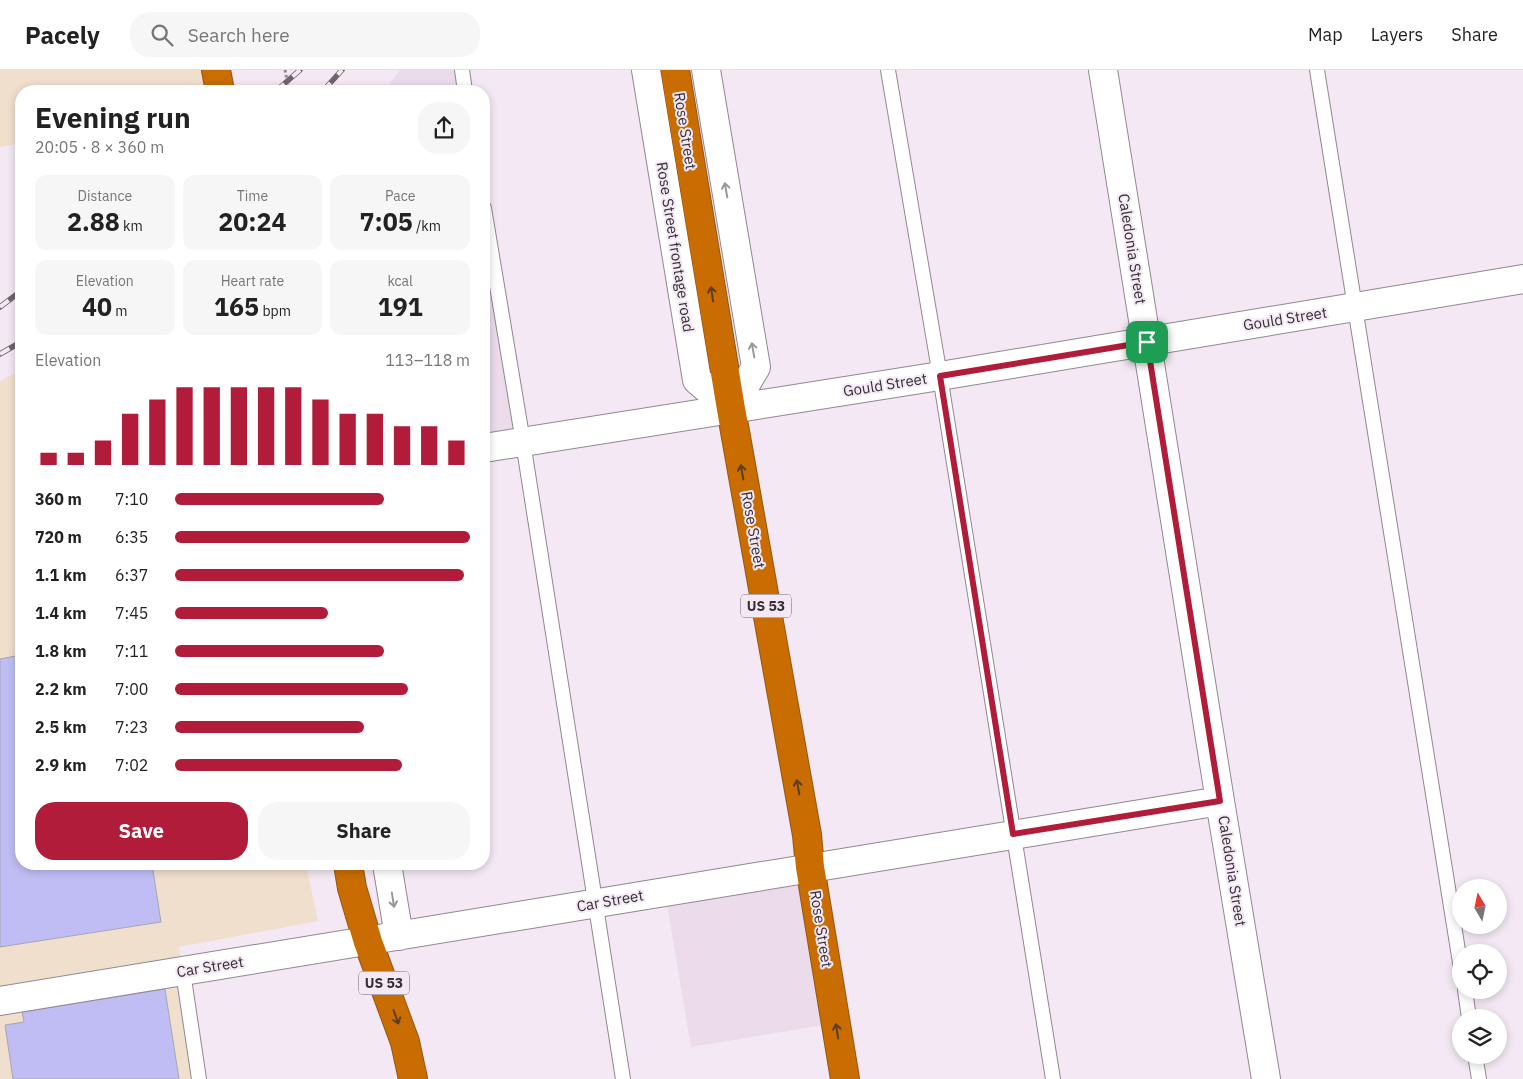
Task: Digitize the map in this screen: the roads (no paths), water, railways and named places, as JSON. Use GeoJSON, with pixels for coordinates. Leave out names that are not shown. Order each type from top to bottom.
{"type":"FeatureCollection","features":[{"type":"Feature","properties":{"kind":"highway"},"geometry":{"type":"LineString","coordinates":[[216,70],[219,85]]}},
{"type":"Feature","properties":{"kind":"highway","name":"Rose Street"},"geometry":{"type":"LineString","coordinates":[[675,70],[731,409],[807,835],[810,867],[845,1079]]}},
{"type":"Feature","properties":{"kind":"highway","name":"US 53"},"geometry":{"type":"LineString","coordinates":[[350,876],[368,942],[405,1042],[413,1079]]}},
{"type":"Feature","properties":{"kind":"street","name":"Rose Street frontage road"},"geometry":{"type":"LineString","coordinates":[[646,70],[697,380],[731,409]]}},
{"type":"Feature","properties":{"kind":"street"},"geometry":{"type":"LineString","coordinates":[[706,70],[756,367],[731,409]]}},
{"type":"Feature","properties":{"kind":"street","name":"Caledonia Street"},"geometry":{"type":"LineString","coordinates":[[1103,70],[1266,1079]]}},
{"type":"Feature","properties":{"kind":"street","name":"Gould Street"},"geometry":{"type":"LineString","coordinates":[[490,447],[940,376],[1523,279]]}},
{"type":"Feature","properties":{"kind":"street","name":"Car Street"},"geometry":{"type":"LineString","coordinates":[[0,1001],[1220,801]]}},
{"type":"Feature","properties":{"kind":"street"},"geometry":{"type":"LineString","coordinates":[[388,870],[399,936]]}},
{"type":"Feature","properties":{"kind":"lane"},"geometry":{"type":"LineString","coordinates":[[462,70],[464,85]]}},
{"type":"Feature","properties":{"kind":"lane"},"geometry":{"type":"LineString","coordinates":[[888,70],[940,376],[1053,1079]]}},
{"type":"Feature","properties":{"kind":"lane"},"geometry":{"type":"LineString","coordinates":[[1317,70],[1457,944]]}},
{"type":"Feature","properties":{"kind":"lane"},"geometry":{"type":"LineString","coordinates":[[490,244],[623,1079]]}},
{"type":"Feature","properties":{"kind":"lane"},"geometry":{"type":"LineString","coordinates":[[183,972],[199,1079]]}},
{"type":"Feature","properties":{"kind":"lane"},"geometry":{"type":"LineString","coordinates":[[1476,1064],[1479,1079]]}},
{"type":"Feature","properties":{"kind":"railway"},"geometry":{"type":"LineString","coordinates":[[283,85],[300,70]]}},
{"type":"Feature","properties":{"kind":"railway"},"geometry":{"type":"LineString","coordinates":[[328,85],[342,70]]}},
{"type":"Feature","properties":{"kind":"railway"},"geometry":{"type":"LineString","coordinates":[[0,307],[15,296]]}},
{"type":"Feature","properties":{"kind":"railway"},"geometry":{"type":"LineString","coordinates":[[0,354],[15,345]]}}]}
